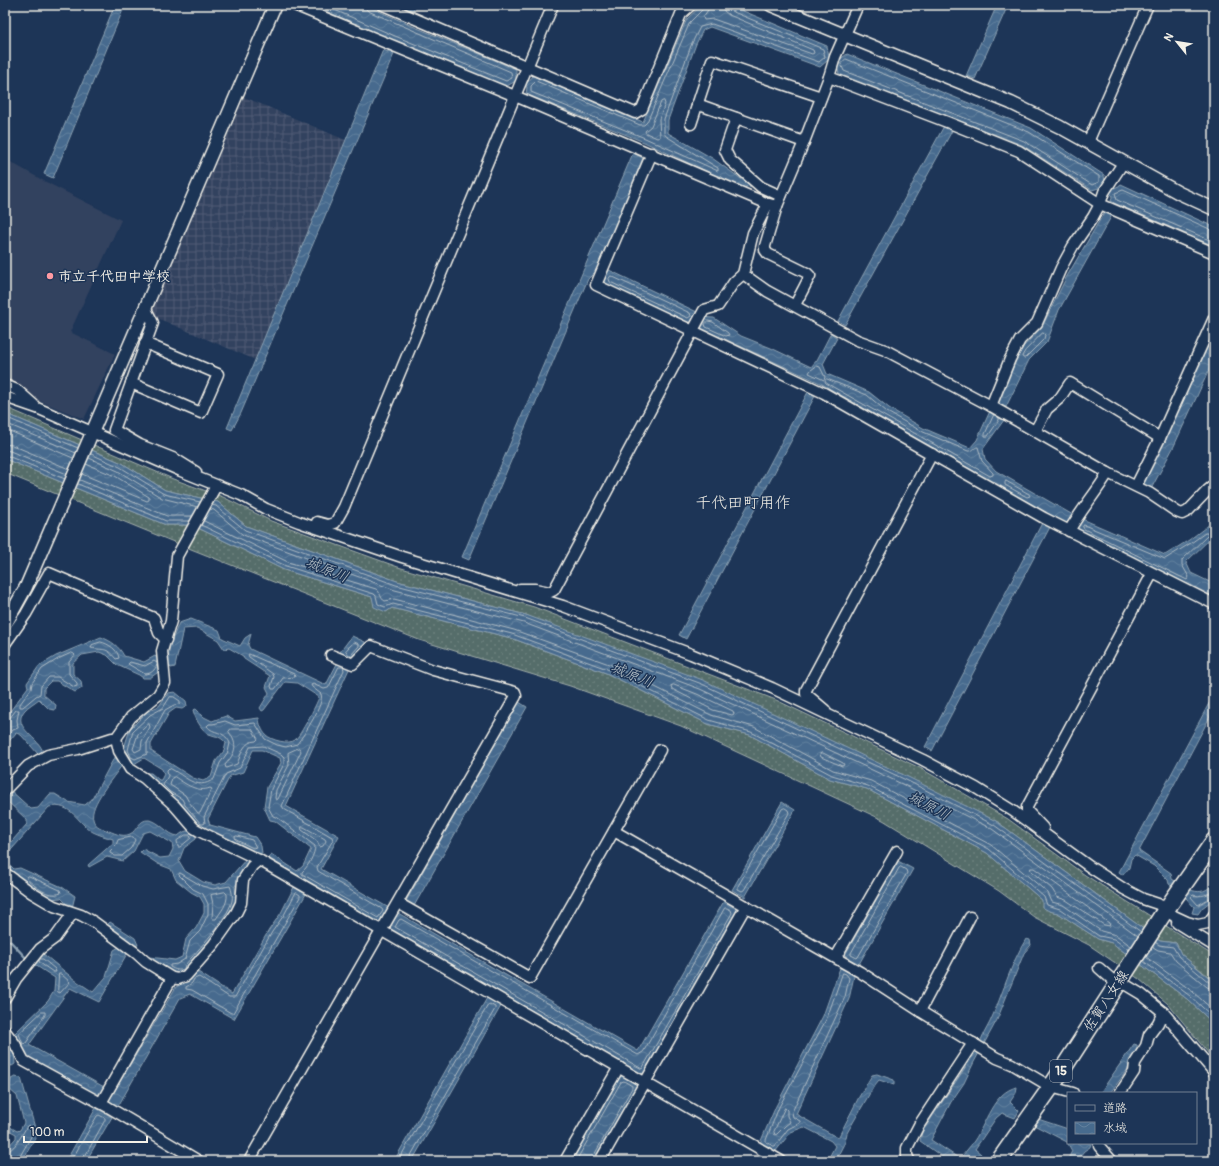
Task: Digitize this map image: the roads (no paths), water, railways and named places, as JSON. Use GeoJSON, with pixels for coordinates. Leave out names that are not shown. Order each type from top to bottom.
{"type":"FeatureCollection","features":[{"type":"Feature","properties":{"kind":"main road","name":"佐賀八女線"},"geometry":{"type":"LineString","coordinates":[[999,1161],[1051,1087],[1164,912],[1214,841]]}},
{"type":"Feature","properties":{"kind":"street"},"geometry":{"type":"LineString","coordinates":[[5,625],[26,588],[58,509],[275,5]]}},
{"type":"Feature","properties":{"kind":"street"},"geometry":{"type":"LineString","coordinates":[[294,5],[652,153],[772,205]]}},
{"type":"Feature","properties":{"kind":"street"},"geometry":{"type":"LineString","coordinates":[[383,5],[635,113],[642,109],[681,14],[691,5]]}},
{"type":"Feature","properties":{"kind":"street"},"geometry":{"type":"LineString","coordinates":[[299,522],[314,521],[328,525],[335,523],[344,507],[553,5]]}},
{"type":"Feature","properties":{"kind":"street"},"geometry":{"type":"LineString","coordinates":[[771,5],[1012,103],[1088,142],[1123,163],[1179,193],[1214,209]]}},
{"type":"Feature","properties":{"kind":"street"},"geometry":{"type":"LineString","coordinates":[[509,589],[535,589],[550,592],[554,590],[704,310],[718,306],[734,282],[743,274],[753,233],[772,205],[781,196],[804,142],[844,35],[858,5]]}},
{"type":"Feature","properties":{"kind":"street"},"geometry":{"type":"LineString","coordinates":[[1088,142],[1148,5]]}},
{"type":"Feature","properties":{"kind":"street"},"geometry":{"type":"LineString","coordinates":[[691,124],[712,60],[821,97]]}},
{"type":"Feature","properties":{"kind":"street"},"geometry":{"type":"LineString","coordinates":[[829,77],[1019,152],[1100,204],[1214,253]]}},
{"type":"Feature","properties":{"kind":"street"},"geometry":{"type":"LineString","coordinates":[[697,104],[804,142]]}},
{"type":"Feature","properties":{"kind":"street"},"geometry":{"type":"LineString","coordinates":[[736,118],[724,150],[730,160],[761,187],[781,196]]}},
{"type":"Feature","properties":{"kind":"street"},"geometry":{"type":"LineString","coordinates":[[652,153],[596,285],[696,324],[824,393],[1044,518],[1072,526],[1152,574],[1214,604]]}},
{"type":"Feature","properties":{"kind":"street"},"geometry":{"type":"LineString","coordinates":[[992,406],[1010,359],[1020,340],[1037,323],[1073,246],[1093,216],[1107,188],[1123,163]]}},
{"type":"Feature","properties":{"kind":"street"},"geometry":{"type":"LineString","coordinates":[[772,205],[764,250],[768,254],[808,273],[810,276],[795,305]]}},
{"type":"Feature","properties":{"kind":"street"},"geometry":{"type":"LineString","coordinates":[[743,274],[767,291],[857,340],[885,350],[992,406],[1108,473],[1136,486],[1176,512],[1182,514],[1188,511],[1214,485]]}},
{"type":"Feature","properties":{"kind":"street"},"geometry":{"type":"LineString","coordinates":[[145,307],[153,323],[114,430],[140,445],[175,459],[197,473],[203,479]]}},
{"type":"Feature","properties":{"kind":"street"},"geometry":{"type":"LineString","coordinates":[[1136,486],[1160,438],[1214,318]]}},
{"type":"Feature","properties":{"kind":"street"},"geometry":{"type":"LineString","coordinates":[[131,384],[201,414],[218,374],[145,343]]}},
{"type":"Feature","properties":{"kind":"street"},"geometry":{"type":"LineString","coordinates":[[1035,431],[1047,409],[1060,398],[1070,383],[1160,438]]}},
{"type":"Feature","properties":{"kind":"street"},"geometry":{"type":"LineString","coordinates":[[5,385],[17,390],[37,408]]}},
{"type":"Feature","properties":{"kind":"street"},"geometry":{"type":"LineString","coordinates":[[5,397],[37,408],[92,431],[216,486],[235,492],[266,509],[299,522],[402,557],[563,606],[691,654],[772,688],[923,760],[976,788],[1013,811],[1090,868],[1143,899],[1158,904],[1170,918],[1214,946]]}},
{"type":"Feature","properties":{"kind":"street"},"geometry":{"type":"LineString","coordinates":[[830,716],[824,708],[806,694],[806,690],[932,454]]}},
{"type":"Feature","properties":{"kind":"street"},"geometry":{"type":"LineString","coordinates":[[1072,526],[1108,473]]}},
{"type":"Feature","properties":{"kind":"street"},"geometry":{"type":"LineString","coordinates":[[7,788],[28,766],[48,755],[78,749],[116,738],[131,717],[158,695],[165,683],[162,651],[171,621],[177,556],[216,486]]}},
{"type":"Feature","properties":{"kind":"street"},"geometry":{"type":"LineString","coordinates":[[5,644],[26,614],[49,573],[154,618],[159,633],[166,640]]}},
{"type":"Feature","properties":{"kind":"street"},"geometry":{"type":"LineString","coordinates":[[1046,836],[1043,828],[1027,811],[1027,807],[1152,574]]}},
{"type":"Feature","properties":{"kind":"street"},"geometry":{"type":"LineString","coordinates":[[249,1161],[516,696],[515,692],[433,670],[371,646],[353,664],[331,655]]}},
{"type":"Feature","properties":{"kind":"street"},"geometry":{"type":"LineString","coordinates":[[116,738],[119,751],[130,769],[144,778],[175,806],[194,828],[259,860],[781,1161]]}},
{"type":"Feature","properties":{"kind":"street"},"geometry":{"type":"LineString","coordinates":[[398,903],[530,978],[660,750]]}},
{"type":"Feature","properties":{"kind":"street"},"geometry":{"type":"LineString","coordinates":[[614,831],[836,957],[997,1058],[1012,1064],[1051,1087],[1068,1092]]}},
{"type":"Feature","properties":{"kind":"street"},"geometry":{"type":"LineString","coordinates":[[836,957],[898,851]]}},
{"type":"Feature","properties":{"kind":"street"},"geometry":{"type":"LineString","coordinates":[[5,873],[48,903],[81,915],[94,922],[146,962],[172,978],[178,979],[188,973],[214,944],[236,913],[241,903],[243,880],[252,866],[259,860]]}},
{"type":"Feature","properties":{"kind":"street"},"geometry":{"type":"LineString","coordinates":[[600,1161],[637,1077],[746,906]]}},
{"type":"Feature","properties":{"kind":"street"},"geometry":{"type":"LineString","coordinates":[[1164,912],[1198,925],[1208,923],[1214,915]]}},
{"type":"Feature","properties":{"kind":"street"},"geometry":{"type":"LineString","coordinates":[[5,998],[16,979],[40,949],[56,938],[73,913]]}},
{"type":"Feature","properties":{"kind":"street"},"geometry":{"type":"LineString","coordinates":[[920,1011],[970,917]]}},
{"type":"Feature","properties":{"kind":"street"},"geometry":{"type":"LineString","coordinates":[[1099,968],[1118,982],[1141,994],[1163,1012],[1214,1072]]}},
{"type":"Feature","properties":{"kind":"street"},"geometry":{"type":"LineString","coordinates":[[107,1107],[172,978]]}},
{"type":"Feature","properties":{"kind":"street"},"geometry":{"type":"LineString","coordinates":[[1121,1092],[1134,1072],[1135,1063],[1146,1046],[1149,1035],[1158,1023],[1163,1012]]}},
{"type":"Feature","properties":{"kind":"street"},"geometry":{"type":"LineString","coordinates":[[5,1031],[24,1061],[107,1107],[199,1161]]}},
{"type":"Feature","properties":{"kind":"street"},"geometry":{"type":"LineString","coordinates":[[910,1161],[907,1156],[907,1148],[919,1125],[977,1046]]}},
{"type":"Feature","properties":{"kind":"street"},"geometry":{"type":"LineString","coordinates":[[565,1161],[619,1067]]}},
{"type":"Feature","properties":{"kind":"street"},"geometry":{"type":"LineString","coordinates":[[1099,1144],[1112,1161]]}},
{"type":"Feature","properties":{"kind":"water"},"geometry":{"type":"Polygon","coordinates":[[[115,5],[125,5],[53,178],[44,174],[115,5]]]}},
{"type":"Feature","properties":{"kind":"water"},"geometry":{"type":"Polygon","coordinates":[[[312,5],[365,5],[401,21],[405,7],[402,5],[415,5],[413,13],[408,11],[405,23],[516,69],[516,78],[528,82],[533,76],[643,122],[687,19],[702,5],[729,5],[827,46],[829,57],[839,60],[847,54],[1031,128],[1104,175],[1105,183],[1111,187],[1114,188],[1121,184],[1214,227],[1214,246],[1114,203],[1111,201],[1112,197],[1110,192],[1102,187],[1092,190],[1022,145],[839,74],[837,64],[828,60],[820,67],[710,27],[703,30],[696,44],[668,120],[668,133],[712,158],[751,186],[742,188],[644,142],[526,94],[527,87],[514,82],[507,86],[395,40],[391,51],[394,54],[241,413],[232,430],[227,428],[383,50],[388,52],[391,39],[312,5]]]}},
{"type":"Feature","properties":{"kind":"water"},"geometry":{"type":"Polygon","coordinates":[[[997,5],[1008,5],[975,79],[966,76],[997,5]]]}},
{"type":"Feature","properties":{"kind":"water"},"geometry":{"type":"Polygon","coordinates":[[[944,126],[953,129],[845,325],[838,321],[944,126]]]}},
{"type":"Feature","properties":{"kind":"water"},"geometry":{"type":"Polygon","coordinates":[[[633,153],[643,158],[596,271],[606,275],[609,270],[697,312],[695,317],[714,318],[741,336],[811,367],[817,360],[831,333],[837,338],[823,364],[827,374],[869,392],[889,408],[923,428],[970,448],[977,440],[990,411],[993,410],[1021,349],[1042,327],[1066,278],[1104,213],[1109,212],[1112,215],[1059,310],[1047,342],[1029,360],[1002,415],[1004,420],[983,449],[985,459],[996,471],[1073,515],[1071,520],[1080,518],[1165,555],[1189,540],[1214,521],[1214,535],[1186,562],[1191,573],[1214,584],[1214,597],[1076,529],[1070,523],[1066,524],[818,382],[603,283],[605,278],[594,273],[588,279],[469,560],[462,557],[633,153]]]}},
{"type":"Feature","properties":{"kind":"water"},"geometry":{"type":"Polygon","coordinates":[[[1214,331],[1214,359],[1174,446],[1151,489],[1142,483],[1164,440],[1214,331]]]}},
{"type":"Feature","properties":{"kind":"water"},"geometry":{"type":"Polygon","coordinates":[[[808,392],[815,396],[686,639],[679,635],[808,392]]]}},
{"type":"Feature","properties":{"kind":"water","name":"城原川"},"geometry":{"type":"Polygon","coordinates":[[[5,413],[122,463],[165,490],[218,502],[246,526],[397,581],[526,615],[703,680],[908,777],[996,821],[1160,941],[1176,943],[1181,954],[1214,982],[1214,1024],[1187,999],[1112,943],[1098,939],[1058,913],[1049,911],[1042,907],[1042,900],[987,853],[867,789],[830,779],[750,735],[708,724],[606,673],[511,638],[392,608],[386,612],[374,607],[372,597],[284,570],[192,525],[166,525],[5,459],[5,413]]]}},
{"type":"Feature","properties":{"kind":"water"},"geometry":{"type":"Polygon","coordinates":[[[1042,523],[1050,527],[932,751],[925,747],[1042,523]]]}},
{"type":"Feature","properties":{"kind":"water"},"geometry":{"type":"Polygon","coordinates":[[[191,619],[219,630],[222,638],[240,646],[245,638],[251,634],[248,645],[250,649],[326,685],[341,656],[340,652],[352,636],[365,642],[365,646],[350,667],[286,806],[339,836],[321,869],[389,908],[380,924],[267,859],[271,854],[297,871],[303,866],[311,849],[275,821],[270,820],[264,807],[267,787],[281,763],[280,758],[262,750],[253,750],[243,772],[230,776],[208,819],[210,825],[255,837],[261,846],[262,853],[258,855],[199,827],[181,807],[179,801],[167,795],[147,776],[146,773],[151,773],[161,780],[164,774],[162,769],[144,758],[134,764],[128,760],[123,751],[130,729],[148,711],[159,706],[168,693],[175,692],[186,701],[187,706],[182,709],[176,708],[169,713],[151,744],[151,751],[193,778],[203,781],[211,777],[216,761],[224,751],[226,743],[220,738],[203,730],[193,710],[196,709],[204,717],[212,721],[226,716],[235,721],[259,718],[261,727],[268,737],[285,742],[295,740],[312,713],[319,697],[297,683],[285,682],[262,711],[260,708],[269,693],[266,687],[270,676],[244,659],[243,656],[229,648],[224,649],[218,640],[197,628],[183,629],[175,667],[171,668],[168,665],[150,678],[143,678],[117,665],[107,655],[99,652],[82,655],[73,663],[73,674],[81,681],[82,688],[75,692],[57,681],[51,681],[44,688],[44,695],[56,705],[55,710],[49,709],[39,699],[24,711],[21,717],[21,723],[24,728],[37,742],[43,753],[39,755],[21,735],[16,733],[5,746],[5,718],[28,687],[27,683],[39,666],[56,656],[101,637],[114,644],[120,649],[124,656],[144,662],[155,656],[160,660],[168,659],[170,645],[179,623],[191,619]]]}},
{"type":"Feature","properties":{"kind":"water"},"geometry":{"type":"Polygon","coordinates":[[[1214,694],[1214,709],[1139,851],[1171,873],[1172,879],[1188,889],[1198,892],[1204,891],[1214,883],[1214,899],[1202,908],[1198,914],[1192,913],[1194,907],[1186,898],[1169,884],[1168,880],[1154,866],[1135,855],[1131,859],[1129,868],[1123,875],[1119,872],[1214,694]]]}},
{"type":"Feature","properties":{"kind":"water"},"geometry":{"type":"Polygon","coordinates":[[[519,702],[527,707],[414,906],[406,901],[519,702]]]}},
{"type":"Feature","properties":{"kind":"water"},"geometry":{"type":"Polygon","coordinates":[[[114,758],[119,758],[122,761],[122,765],[103,791],[95,806],[93,819],[98,826],[118,834],[127,835],[130,834],[140,823],[149,820],[157,823],[174,835],[178,836],[185,831],[191,832],[196,835],[196,839],[184,848],[179,861],[185,871],[203,882],[215,885],[226,882],[246,859],[251,861],[235,886],[236,901],[233,910],[213,938],[188,968],[194,975],[198,972],[232,994],[269,930],[281,913],[294,887],[306,894],[234,1019],[190,994],[180,998],[117,1108],[108,1102],[176,987],[189,980],[184,973],[179,974],[170,972],[148,959],[149,957],[175,960],[182,957],[186,939],[196,928],[204,913],[204,904],[200,897],[176,880],[171,869],[158,864],[140,852],[143,849],[160,858],[169,857],[173,849],[172,843],[150,831],[143,833],[134,851],[123,861],[107,857],[89,867],[88,865],[113,843],[113,839],[93,832],[69,810],[57,806],[49,807],[5,857],[5,849],[27,824],[27,820],[5,799],[5,781],[9,789],[31,809],[38,808],[50,794],[55,794],[68,802],[85,805],[92,799],[114,758]]]}},
{"type":"Feature","properties":{"kind":"water"},"geometry":{"type":"Polygon","coordinates":[[[782,802],[795,810],[745,897],[732,890],[782,802]]]}},
{"type":"Feature","properties":{"kind":"water"},"geometry":{"type":"Polygon","coordinates":[[[5,857],[14,869],[20,868],[62,887],[75,896],[72,908],[67,906],[61,898],[50,899],[34,891],[5,865],[5,857]]]}},
{"type":"Feature","properties":{"kind":"water"},"geometry":{"type":"Polygon","coordinates":[[[898,861],[913,869],[859,964],[845,955],[898,861]]]}},
{"type":"Feature","properties":{"kind":"water"},"geometry":{"type":"Polygon","coordinates":[[[724,901],[738,910],[644,1075],[389,929],[398,913],[638,1051],[724,901]]]}},
{"type":"Feature","properties":{"kind":"water"},"geometry":{"type":"Polygon","coordinates":[[[110,922],[135,938],[138,945],[133,946],[115,935],[107,925],[110,922]]]}},
{"type":"Feature","properties":{"kind":"water"},"geometry":{"type":"Polygon","coordinates":[[[1026,939],[1030,940],[1031,945],[1024,953],[997,1020],[964,1083],[951,1102],[931,1140],[960,1159],[974,1141],[996,1102],[1009,1090],[1017,1087],[1016,1093],[1010,1102],[1019,1111],[1015,1118],[1002,1113],[996,1118],[975,1149],[981,1154],[979,1159],[973,1158],[966,1161],[948,1161],[920,1141],[922,1132],[979,1047],[1015,959],[1026,939]]]}},
{"type":"Feature","properties":{"kind":"water"},"geometry":{"type":"Polygon","coordinates":[[[121,946],[128,952],[99,1002],[70,988],[29,1045],[104,1087],[102,1093],[97,1096],[29,1058],[20,1046],[14,1050],[15,1064],[12,1066],[9,1065],[9,1048],[5,1043],[5,1039],[14,1034],[48,1001],[54,991],[55,978],[32,963],[41,952],[75,980],[93,992],[106,977],[114,950],[121,946]]]}},
{"type":"Feature","properties":{"kind":"water"},"geometry":{"type":"Polygon","coordinates":[[[840,968],[847,970],[854,976],[849,999],[796,1114],[838,1138],[872,1075],[877,1074],[894,1080],[894,1085],[879,1080],[874,1086],[847,1133],[845,1142],[835,1161],[827,1161],[835,1146],[831,1141],[804,1127],[791,1132],[775,1152],[760,1143],[776,1106],[823,1016],[840,968]]]}},
{"type":"Feature","properties":{"kind":"water"},"geometry":{"type":"Polygon","coordinates":[[[487,998],[501,1006],[412,1161],[394,1161],[487,998]]]}},
{"type":"Feature","properties":{"kind":"water"},"geometry":{"type":"Polygon","coordinates":[[[1134,1044],[1137,1045],[1137,1050],[1132,1063],[1111,1092],[1101,1092],[1134,1044]]]}},
{"type":"Feature","properties":{"kind":"water"},"geometry":{"type":"Polygon","coordinates":[[[621,1074],[639,1085],[595,1161],[571,1161],[621,1074]]]}},
{"type":"Feature","properties":{"kind":"water"},"geometry":{"type":"Polygon","coordinates":[[[15,1077],[21,1078],[37,1135],[22,1161],[5,1161],[5,1150],[16,1138],[16,1134],[5,1128],[5,1124],[17,1131],[20,1130],[24,1123],[17,1096],[9,1089],[11,1079],[15,1077]]]}},
{"type":"Feature","properties":{"kind":"water"},"geometry":{"type":"Polygon","coordinates":[[[96,1108],[112,1117],[86,1161],[66,1161],[96,1108]]]}},
{"type":"Feature","properties":{"kind":"water"},"geometry":{"type":"Polygon","coordinates":[[[1038,1119],[1067,1129],[1067,1142],[1034,1125],[1038,1119]]]}},
{"type":"Feature","properties":{"kind":"water"},"geometry":{"type":"Polygon","coordinates":[[[1068,1144],[1091,1144],[1090,1147],[1084,1151],[1076,1161],[1067,1161],[1072,1151],[1068,1144]]]}},
{"type":"Feature","properties":{"kind":"waterway"},"geometry":{"type":"LineString","coordinates":[[5,939],[11,942],[26,958]]}},
{"type":"Feature","properties":{"kind":"place","name":"市立千代田中学校"},"geometry":{"type":"Point","coordinates":[50,276]}},
{"type":"Feature","properties":{"kind":"district","name":"千代田町用作"},"geometry":{"type":"Point","coordinates":[743,503]}}]}
